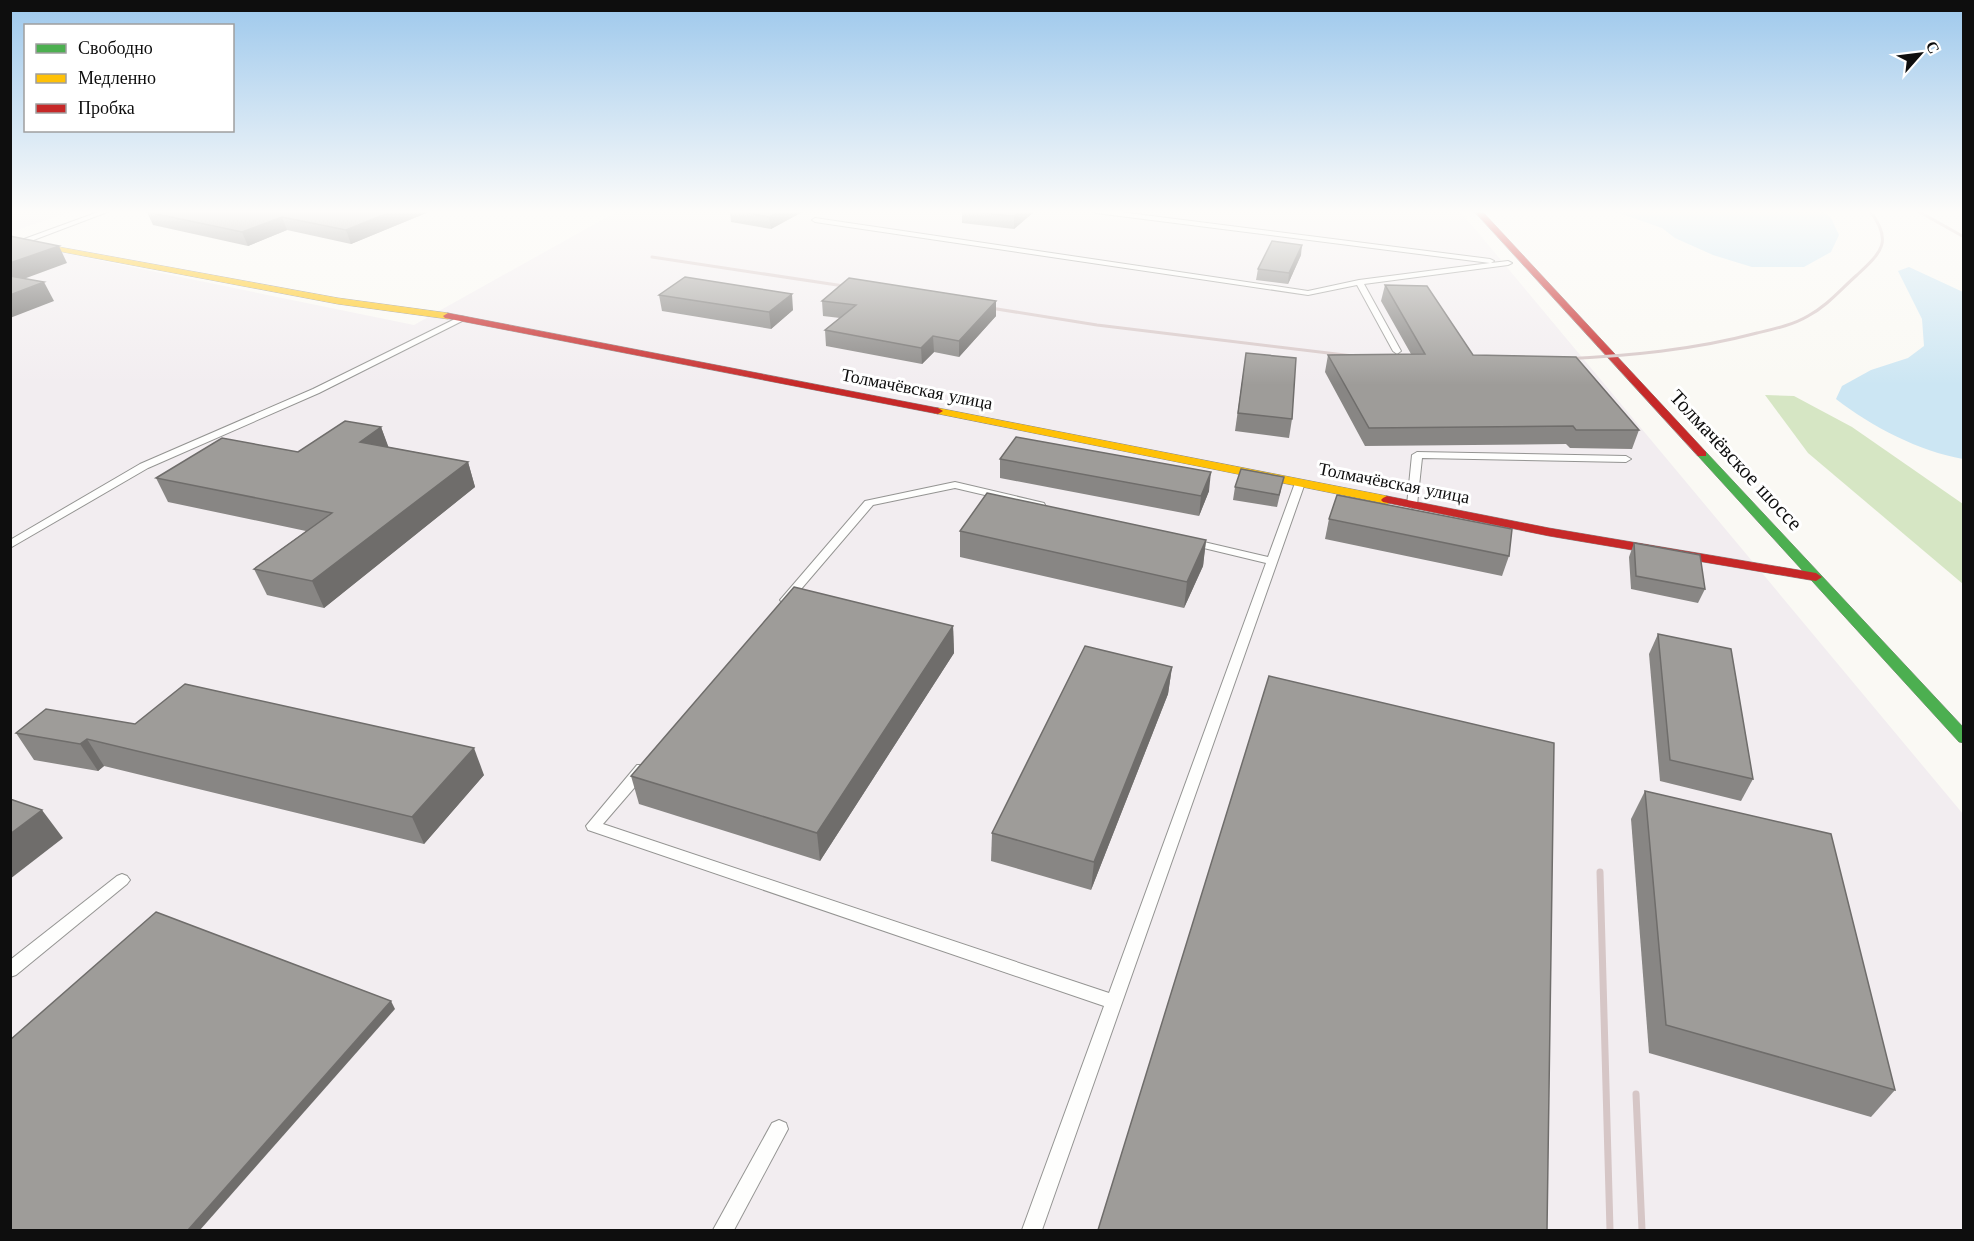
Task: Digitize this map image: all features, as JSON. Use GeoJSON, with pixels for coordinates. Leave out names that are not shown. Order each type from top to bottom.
{"type":"FeatureCollection","features":[{"type":"Feature","properties":{"kind":"street","name":"Толмачёвская улица"},"geometry":{"type":"LineString","coordinates":[[163,269],[338,302],[464,318],[1549,532],[1816,578]]}},
{"type":"Feature","properties":{"kind":"street","name":"Толмачёвское шоссе"},"geometry":{"type":"LineString","coordinates":[[1534,269],[1964,738]]}},
{"type":"Feature","properties":{"kind":"lane"},"geometry":{"type":"LineString","coordinates":[[1145,269],[1308,293],[1359,282],[1462,269]]}},
{"type":"Feature","properties":{"kind":"lane"},"geometry":{"type":"LineString","coordinates":[[1359,282],[1397,351]]}},
{"type":"Feature","properties":{"kind":"lane"},"geometry":{"type":"LineString","coordinates":[[10,546],[144,466],[316,391],[464,318]]}},
{"type":"Feature","properties":{"kind":"lane"},"geometry":{"type":"LineString","coordinates":[[1412,505],[1417,455],[1626,459]]}},
{"type":"Feature","properties":{"kind":"lane"},"geometry":{"type":"LineString","coordinates":[[1032,1230],[1300,483]]}},
{"type":"Feature","properties":{"kind":"lane"},"geometry":{"type":"LineString","coordinates":[[777,611],[869,503],[955,484],[1057,509]]}},
{"type":"Feature","properties":{"kind":"lane"},"geometry":{"type":"LineString","coordinates":[[1181,539],[1272,561]]}},
{"type":"Feature","properties":{"kind":"lane"},"geometry":{"type":"LineString","coordinates":[[654,754],[593,826],[1114,1002]]}},
{"type":"Feature","properties":{"kind":"lane"},"geometry":{"type":"LineString","coordinates":[[10,970],[122,880]]}},
{"type":"Feature","properties":{"kind":"lane"},"geometry":{"type":"LineString","coordinates":[[723,1230],[779,1129]]}},
{"type":"Feature","properties":{"kind":"shaded area"},"geometry":{"type":"Polygon","coordinates":[[[10,269],[141,269],[414,325],[514,269],[1508,269],[1963,814],[1963,1230],[11,1230],[10,269]]]}},
{"type":"Feature","properties":{"kind":"green space"},"geometry":{"type":"Polygon","coordinates":[[[1765,395],[1794,396],[1852,427],[1963,504],[1963,584],[1808,453],[1765,395]]]}},
{"type":"Feature","properties":{"kind":"water"},"geometry":{"type":"Polygon","coordinates":[[[1913,269],[1963,292],[1963,459],[1913,444],[1880,428],[1836,399],[1842,386],[1871,370],[1908,358],[1924,346],[1922,319],[1898,271],[1913,269]]]}},
{"type":"Feature","properties":{"kind":"building"},"geometry":{"type":"Polygon","coordinates":[[[1258,269],[1291,269],[1289,273],[1258,269]]]}},
{"type":"Feature","properties":{"kind":"building"},"geometry":{"type":"Polygon","coordinates":[[[10,276],[44,282],[10,295],[10,276]]]}},
{"type":"Feature","properties":{"kind":"building"},"geometry":{"type":"Polygon","coordinates":[[[685,277],[792,294],[769,312],[659,295],[685,277]]]}},
{"type":"Feature","properties":{"kind":"building"},"geometry":{"type":"Polygon","coordinates":[[[849,278],[996,301],[959,341],[933,336],[921,348],[825,330],[856,305],[822,301],[849,278]]]}},
{"type":"Feature","properties":{"kind":"building"},"geometry":{"type":"Polygon","coordinates":[[[1385,285],[1427,286],[1473,355],[1576,357],[1639,430],[1576,430],[1573,426],[1369,428],[1328,355],[1425,354],[1385,285]]]}},
{"type":"Feature","properties":{"kind":"building"},"geometry":{"type":"Polygon","coordinates":[[[1246,353],[1296,358],[1292,419],[1238,413],[1246,353]]]}},
{"type":"Feature","properties":{"kind":"building"},"geometry":{"type":"Polygon","coordinates":[[[345,421],[381,427],[360,442],[468,462],[312,581],[254,569],[332,513],[156,478],[222,438],[298,452],[345,421]]]}},
{"type":"Feature","properties":{"kind":"building"},"geometry":{"type":"Polygon","coordinates":[[[1016,437],[1211,472],[1201,496],[1000,459],[1016,437]]]}},
{"type":"Feature","properties":{"kind":"building"},"geometry":{"type":"Polygon","coordinates":[[[1241,469],[1284,477],[1279,495],[1235,487],[1241,469]]]}},
{"type":"Feature","properties":{"kind":"building"},"geometry":{"type":"Polygon","coordinates":[[[987,493],[1206,540],[1187,582],[960,531],[987,493]]]}},
{"type":"Feature","properties":{"kind":"building"},"geometry":{"type":"Polygon","coordinates":[[[1337,495],[1512,529],[1509,556],[1329,519],[1337,495]]]}},
{"type":"Feature","properties":{"kind":"building"},"geometry":{"type":"Polygon","coordinates":[[[1634,543],[1700,555],[1705,589],[1636,576],[1634,543]]]}},
{"type":"Feature","properties":{"kind":"building"},"geometry":{"type":"Polygon","coordinates":[[[794,587],[953,626],[817,833],[631,776],[794,587]]]}},
{"type":"Feature","properties":{"kind":"building"},"geometry":{"type":"Polygon","coordinates":[[[1658,634],[1731,649],[1753,779],[1670,760],[1658,634]]]}},
{"type":"Feature","properties":{"kind":"building"},"geometry":{"type":"Polygon","coordinates":[[[1085,646],[1172,667],[1094,862],[992,833],[1085,646]]]}},
{"type":"Feature","properties":{"kind":"building"},"geometry":{"type":"Polygon","coordinates":[[[1269,676],[1554,743],[1547,1230],[1098,1230],[1269,676]]]}},
{"type":"Feature","properties":{"kind":"building"},"geometry":{"type":"Polygon","coordinates":[[[185,684],[474,748],[412,817],[87,739],[80,744],[16,733],[46,709],[135,724],[185,684]]]}},
{"type":"Feature","properties":{"kind":"building"},"geometry":{"type":"Polygon","coordinates":[[[1645,791],[1831,834],[1895,1090],[1666,1025],[1645,791]]]}},
{"type":"Feature","properties":{"kind":"building"},"geometry":{"type":"Polygon","coordinates":[[[10,799],[42,810],[10,834],[10,799]]]}},
{"type":"Feature","properties":{"kind":"building"},"geometry":{"type":"Polygon","coordinates":[[[156,912],[391,1001],[188,1230],[10,1230],[10,1040],[156,912]]]}},
{"type":"Feature","properties":{"kind":"railway"},"geometry":{"type":"LineString","coordinates":[[731,269],[857,288]]}},
{"type":"Feature","properties":{"kind":"railway"},"geometry":{"type":"LineString","coordinates":[[1563,359],[1685,348],[1770,330],[1790,324],[1815,312],[1864,269]]}},
{"type":"Feature","properties":{"kind":"railway"},"geometry":{"type":"LineString","coordinates":[[978,306],[1097,325],[1353,356]]}},
{"type":"Feature","properties":{"kind":"railway"},"geometry":{"type":"LineString","coordinates":[[1600,872],[1610,1230]]}},
{"type":"Feature","properties":{"kind":"railway"},"geometry":{"type":"LineString","coordinates":[[1636,1094],[1642,1230]]}},
{"type":"Feature","properties":{"kind":"traffic: fast"},"geometry":{"type":"LineString","coordinates":[[1702,454],[1964,738]]}},
{"type":"Feature","properties":{"kind":"traffic: slow"},"geometry":{"type":"LineString","coordinates":[[165,269],[338,301],[448,316]]}},
{"type":"Feature","properties":{"kind":"traffic: slow"},"geometry":{"type":"LineString","coordinates":[[938,411],[1387,500]]}},
{"type":"Feature","properties":{"kind":"traffic: jam"},"geometry":{"type":"LineString","coordinates":[[1531,269],[1702,454]]}},
{"type":"Feature","properties":{"kind":"traffic: jam"},"geometry":{"type":"LineString","coordinates":[[448,316],[938,411]]}},
{"type":"Feature","properties":{"kind":"traffic: jam"},"geometry":{"type":"LineString","coordinates":[[1387,500],[1549,532],[1816,577]]}}]}
